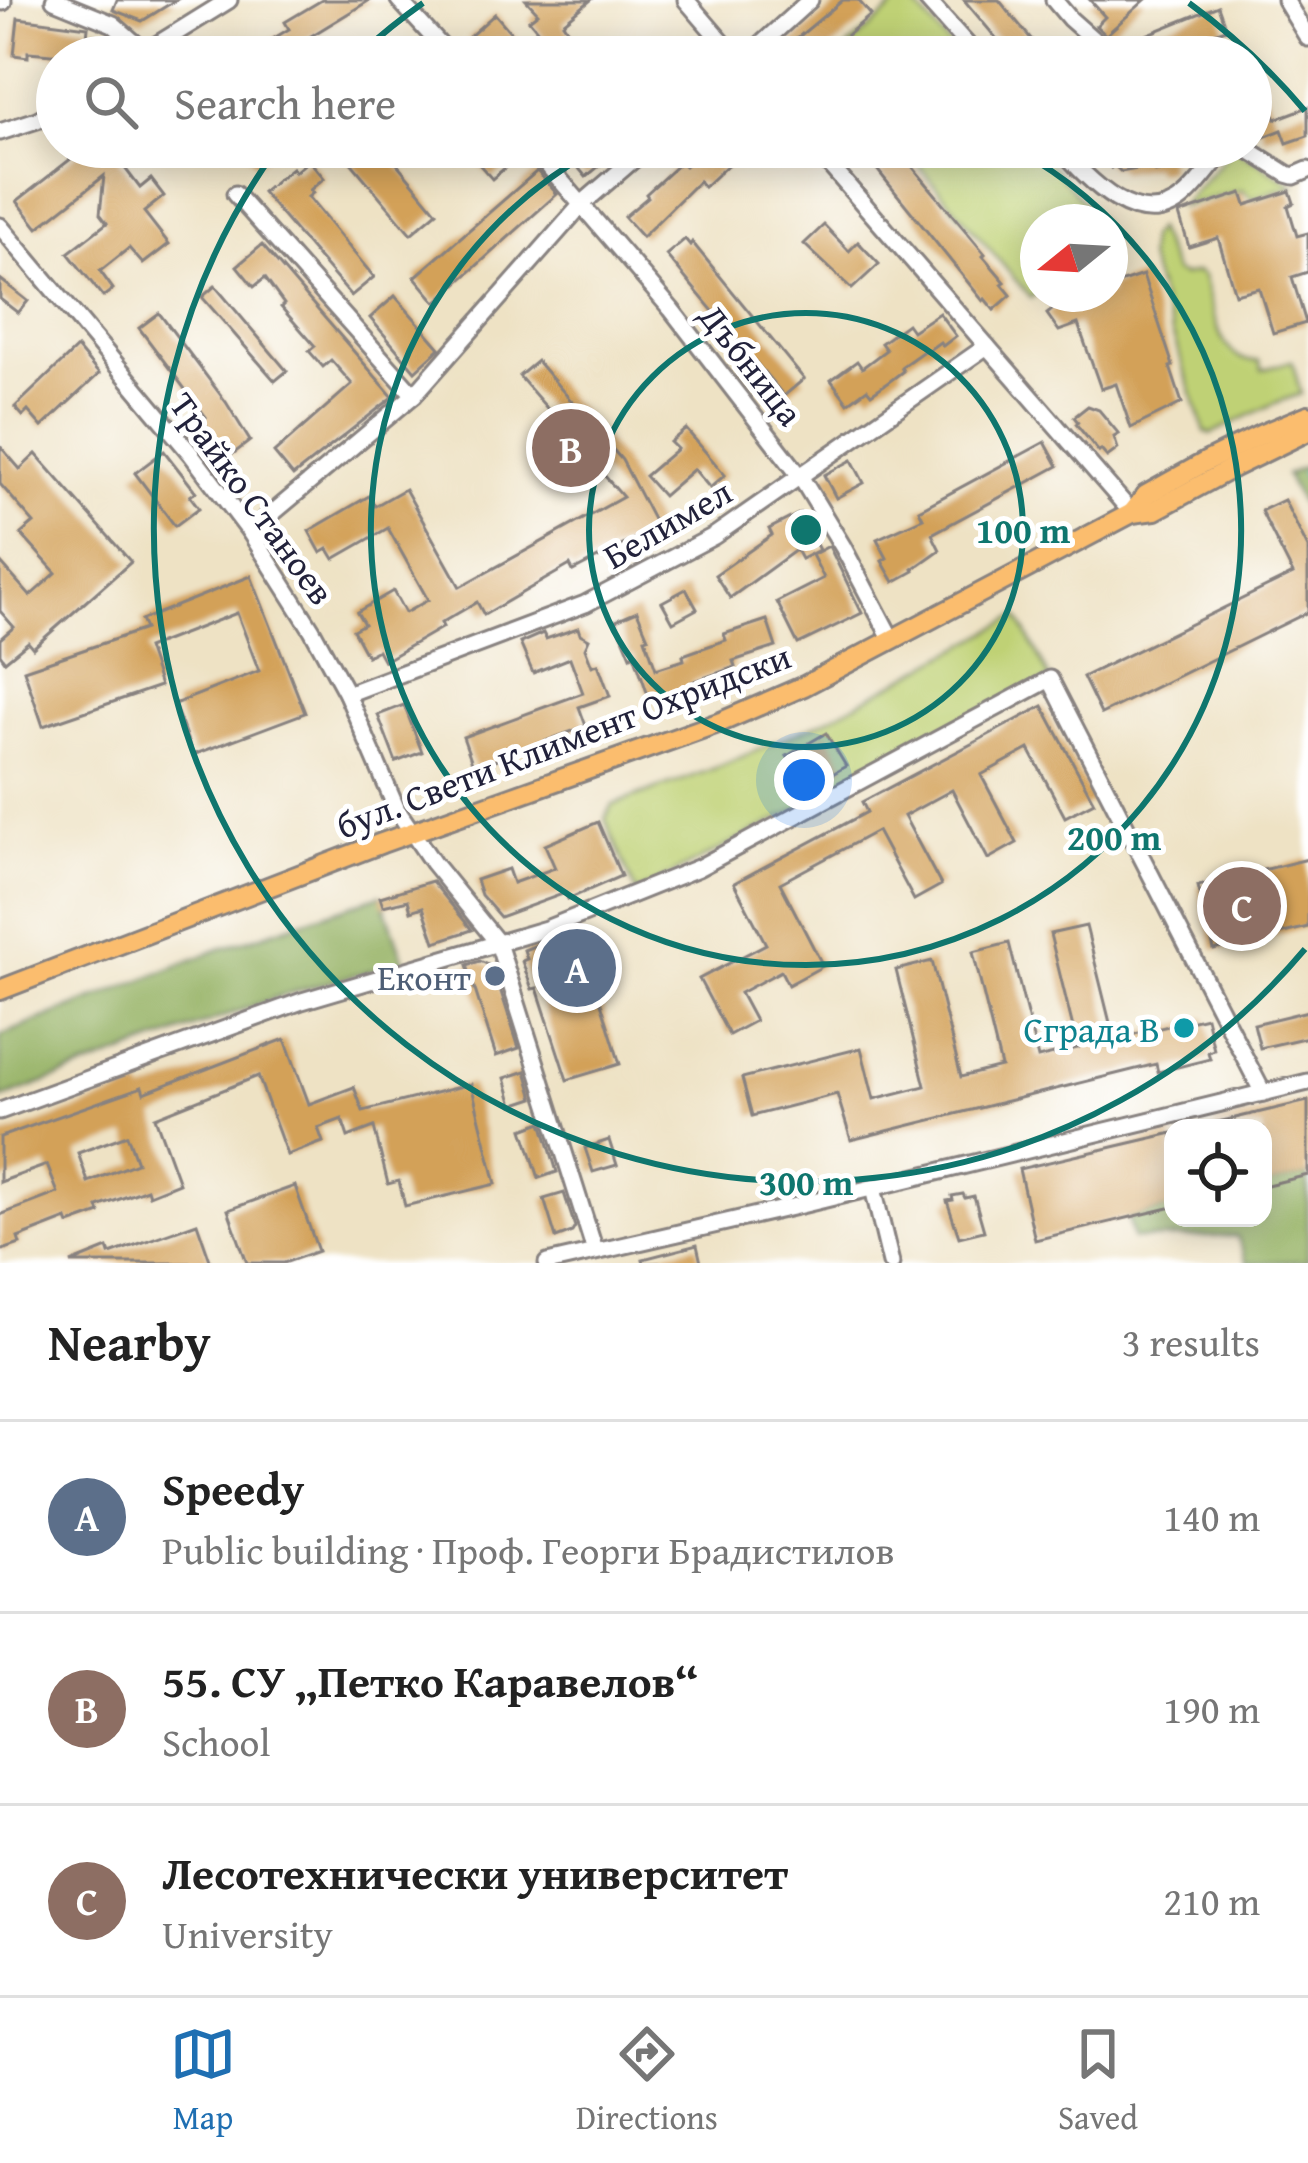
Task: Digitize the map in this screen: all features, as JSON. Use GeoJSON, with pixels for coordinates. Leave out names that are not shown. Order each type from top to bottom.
{"type":"FeatureCollection","features":[{"type":"Feature","properties":{"kind":"main road","name":"бул. Свети Климент Охридски"},"geometry":{"type":"LineString","coordinates":[[1132,513],[1146,495],[1207,461],[1308,416]]}},
{"type":"Feature","properties":{"kind":"main road","name":"бул. Свети Климент Охридски"},"geometry":{"type":"LineString","coordinates":[[0,990],[721,722],[804,686],[1132,513],[1155,510],[1308,431]]}},
{"type":"Feature","properties":{"kind":"street"},"geometry":{"type":"LineString","coordinates":[[54,0],[86,5],[124,36]]}},
{"type":"Feature","properties":{"kind":"street"},"geometry":{"type":"LineString","coordinates":[[170,36],[229,0]]}},
{"type":"Feature","properties":{"kind":"street"},"geometry":{"type":"LineString","coordinates":[[399,0],[432,36]]}},
{"type":"Feature","properties":{"kind":"street"},"geometry":{"type":"LineString","coordinates":[[686,0],[717,36]]}},
{"type":"Feature","properties":{"kind":"street"},"geometry":{"type":"LineString","coordinates":[[770,36],[810,0]]}},
{"type":"Feature","properties":{"kind":"street"},"geometry":{"type":"LineString","coordinates":[[927,0],[959,36]]}},
{"type":"Feature","properties":{"kind":"street"},"geometry":{"type":"LineString","coordinates":[[1054,0],[1089,36]]}},
{"type":"Feature","properties":{"kind":"street"},"geometry":{"type":"LineString","coordinates":[[1285,0],[1308,38]]}},
{"type":"Feature","properties":{"kind":"street"},"geometry":{"type":"LineString","coordinates":[[0,132],[36,120]]}},
{"type":"Feature","properties":{"kind":"street"},"geometry":{"type":"LineString","coordinates":[[1272,165],[1294,176],[1308,170]]}},
{"type":"Feature","properties":{"kind":"street","name":"Дъбница"},"geometry":{"type":"LineString","coordinates":[[551,168],[671,309],[800,476],[892,640]]}},
{"type":"Feature","properties":{"kind":"street"},"geometry":{"type":"LineString","coordinates":[[250,532],[414,395],[583,203],[624,168]]}},
{"type":"Feature","properties":{"kind":"street"},"geometry":{"type":"LineString","coordinates":[[832,168],[1132,513]]}},
{"type":"Feature","properties":{"kind":"street"},"geometry":{"type":"LineString","coordinates":[[1078,168],[1116,200],[1137,209],[1161,210],[1182,199],[1209,168]]}},
{"type":"Feature","properties":{"kind":"street"},"geometry":{"type":"LineString","coordinates":[[235,194],[414,395]]}},
{"type":"Feature","properties":{"kind":"street","name":"Трайко Станоев"},"geometry":{"type":"LineString","coordinates":[[0,226],[191,454],[250,532],[347,694],[397,810],[498,943]]}},
{"type":"Feature","properties":{"kind":"street","name":"Белимел"},"geometry":{"type":"LineString","coordinates":[[347,694],[585,604],[714,536],[987,346]]}},
{"type":"Feature","properties":{"kind":"street"},"geometry":{"type":"LineString","coordinates":[[0,1111],[302,1000],[546,929],[698,868],[1050,679],[1263,1094]]}},
{"type":"Feature","properties":{"kind":"street"},"geometry":{"type":"LineString","coordinates":[[498,943],[595,1251]]}},
{"type":"Feature","properties":{"kind":"street"},"geometry":{"type":"LineString","coordinates":[[547,1263],[1308,1082]]}},
{"type":"Feature","properties":{"kind":"street"},"geometry":{"type":"LineString","coordinates":[[873,1188],[891,1263]]}},
{"type":"Feature","properties":{"kind":"green space"},"geometry":{"type":"Polygon","coordinates":[[[903,0],[911,0],[942,36],[861,36],[903,0]]]}},
{"type":"Feature","properties":{"kind":"green space"},"geometry":{"type":"Polygon","coordinates":[[[921,168],[1054,168],[1085,204],[1020,204],[1020,285],[921,168]]]}},
{"type":"Feature","properties":{"kind":"green space"},"geometry":{"type":"Polygon","coordinates":[[[1215,168],[1267,168],[1294,185],[1252,199],[1243,190],[1180,207],[1215,168]]]}},
{"type":"Feature","properties":{"kind":"green space"},"geometry":{"type":"Polygon","coordinates":[[[1156,229],[1174,272],[1203,276],[1225,344],[1245,360],[1259,361],[1262,370],[1292,361],[1301,394],[1211,434],[1205,432],[1147,257],[1149,238],[1156,229]]]}},
{"type":"Feature","properties":{"kind":"green space"},"geometry":{"type":"Polygon","coordinates":[[[1308,465],[1308,518],[1286,475],[1308,465]]]}},
{"type":"Feature","properties":{"kind":"green space"},"geometry":{"type":"Polygon","coordinates":[[[1018,616],[1050,679],[636,893],[605,819],[613,805],[721,766],[822,722],[1018,616]]]}},
{"type":"Feature","properties":{"kind":"green space"},"geometry":{"type":"Polygon","coordinates":[[[381,895],[404,961],[280,996],[0,1099],[0,1036],[220,949],[381,895]]]}},
{"type":"Feature","properties":{"kind":"green space"},"geometry":{"type":"Polygon","coordinates":[[[1308,1175],[1308,1261],[1247,1263],[1237,1236],[1133,1239],[1128,1218],[1164,1209],[1164,1227],[1272,1227],[1272,1184],[1308,1175]]]}},
{"type":"Feature","properties":{"kind":"building"},"geometry":{"type":"Polygon","coordinates":[[[117,0],[176,0],[142,21],[113,10],[117,0]]]}},
{"type":"Feature","properties":{"kind":"building"},"geometry":{"type":"Polygon","coordinates":[[[322,0],[370,0],[311,36],[278,36],[289,29],[285,22],[322,0]]]}},
{"type":"Feature","properties":{"kind":"building"},"geometry":{"type":"Polygon","coordinates":[[[526,0],[591,0],[563,23],[572,36],[542,36],[529,20],[538,13],[526,0]]]}},
{"type":"Feature","properties":{"kind":"building"},"geometry":{"type":"Polygon","coordinates":[[[843,0],[858,0],[871,15],[846,36],[800,36],[843,0]]]}},
{"type":"Feature","properties":{"kind":"building"},"geometry":{"type":"Polygon","coordinates":[[[964,0],[999,0],[1029,36],[994,36],[964,0]]]}},
{"type":"Feature","properties":{"kind":"building"},"geometry":{"type":"Polygon","coordinates":[[[1090,0],[1145,0],[1106,35],[1096,26],[1105,17],[1090,0]]]}},
{"type":"Feature","properties":{"kind":"building"},"geometry":{"type":"Polygon","coordinates":[[[1218,6],[1226,29],[1215,36],[1143,36],[1218,6]]]}},
{"type":"Feature","properties":{"kind":"building"},"geometry":{"type":"Polygon","coordinates":[[[495,14],[514,36],[470,36],[495,14]]]}},
{"type":"Feature","properties":{"kind":"building"},"geometry":{"type":"Polygon","coordinates":[[[18,18],[88,27],[87,36],[36,36],[36,53],[14,55],[18,18]]]}},
{"type":"Feature","properties":{"kind":"building"},"geometry":{"type":"Polygon","coordinates":[[[1308,107],[1308,136],[1287,143],[1282,130],[1272,134],[1272,110],[1276,119],[1308,107]]]}},
{"type":"Feature","properties":{"kind":"building"},"geometry":{"type":"Polygon","coordinates":[[[59,168],[125,168],[140,188],[151,179],[164,196],[144,212],[169,244],[143,264],[129,248],[100,271],[113,289],[103,297],[68,253],[107,223],[100,214],[104,176],[38,228],[17,201],[59,168]]]}},
{"type":"Feature","properties":{"kind":"building"},"geometry":{"type":"Polygon","coordinates":[[[292,168],[295,172],[316,168],[324,178],[308,197],[374,277],[351,296],[262,192],[292,168]]]}},
{"type":"Feature","properties":{"kind":"building"},"geometry":{"type":"Polygon","coordinates":[[[356,168],[400,168],[437,212],[411,234],[356,168]]]}},
{"type":"Feature","properties":{"kind":"building"},"geometry":{"type":"Polygon","coordinates":[[[482,168],[505,168],[492,179],[482,168]]]}},
{"type":"Feature","properties":{"kind":"building"},"geometry":{"type":"Polygon","coordinates":[[[674,168],[724,168],[704,187],[699,181],[642,237],[624,217],[674,168]]]}},
{"type":"Feature","properties":{"kind":"building"},"geometry":{"type":"Polygon","coordinates":[[[876,168],[913,168],[985,254],[1011,295],[994,310],[876,168]]]}},
{"type":"Feature","properties":{"kind":"building"},"geometry":{"type":"Polygon","coordinates":[[[537,171],[557,194],[436,302],[415,277],[537,171]]]}},
{"type":"Feature","properties":{"kind":"building"},"geometry":{"type":"Polygon","coordinates":[[[1290,191],[1294,203],[1288,206],[1297,236],[1308,233],[1308,272],[1292,277],[1306,323],[1273,333],[1259,288],[1235,294],[1218,238],[1189,247],[1179,214],[1242,193],[1246,205],[1290,191]]]}},
{"type":"Feature","properties":{"kind":"building"},"geometry":{"type":"Polygon","coordinates":[[[824,225],[849,251],[858,242],[879,264],[852,289],[804,244],[824,225]]]}},
{"type":"Feature","properties":{"kind":"building"},"geometry":{"type":"Polygon","coordinates":[[[685,239],[804,379],[784,396],[666,255],[685,239]]]}},
{"type":"Feature","properties":{"kind":"building"},"geometry":{"type":"Polygon","coordinates":[[[262,245],[393,397],[293,476],[274,453],[352,384],[331,360],[323,367],[309,351],[315,346],[281,307],[284,304],[265,278],[254,287],[237,266],[262,245]]]}},
{"type":"Feature","properties":{"kind":"building"},"geometry":{"type":"Polygon","coordinates":[[[1143,275],[1182,403],[1131,428],[1116,384],[1101,389],[1078,324],[1059,331],[1047,314],[1128,312],[1128,280],[1143,275]]]}},
{"type":"Feature","properties":{"kind":"building"},"geometry":{"type":"Polygon","coordinates":[[[0,279],[28,301],[18,313],[0,299],[0,279]]]}},
{"type":"Feature","properties":{"kind":"building"},"geometry":{"type":"Polygon","coordinates":[[[215,286],[287,371],[275,381],[202,297],[215,286]]]}},
{"type":"Feature","properties":{"kind":"building"},"geometry":{"type":"Polygon","coordinates":[[[395,296],[440,348],[415,371],[370,318],[395,296]]]}},
{"type":"Feature","properties":{"kind":"building"},"geometry":{"type":"Polygon","coordinates":[[[159,313],[250,441],[233,454],[202,420],[206,417],[139,328],[159,313]]]}},
{"type":"Feature","properties":{"kind":"building"},"geometry":{"type":"Polygon","coordinates":[[[939,313],[956,336],[943,346],[940,342],[925,350],[871,394],[867,389],[848,403],[831,380],[857,361],[862,368],[886,350],[881,343],[907,324],[912,331],[939,313]]]}},
{"type":"Feature","properties":{"kind":"building"},"geometry":{"type":"Polygon","coordinates":[[[77,348],[99,374],[42,427],[28,411],[23,416],[15,407],[77,348]]]}},
{"type":"Feature","properties":{"kind":"building"},"geometry":{"type":"Polygon","coordinates":[[[537,361],[622,460],[657,527],[573,571],[570,565],[484,615],[477,602],[384,661],[378,650],[367,656],[353,630],[364,624],[357,612],[393,591],[405,613],[428,600],[388,528],[334,559],[328,549],[321,553],[309,531],[369,496],[375,506],[405,489],[460,587],[623,497],[573,439],[566,445],[546,421],[553,415],[519,376],[537,361]]]}},
{"type":"Feature","properties":{"kind":"building"},"geometry":{"type":"Polygon","coordinates":[[[1088,406],[1099,410],[1119,434],[1114,437],[1118,449],[1107,457],[1076,424],[1074,417],[1088,406]]]}},
{"type":"Feature","properties":{"kind":"building"},"geometry":{"type":"Polygon","coordinates":[[[686,429],[725,475],[710,488],[694,469],[663,496],[645,476],[677,449],[670,442],[686,429]]]}},
{"type":"Feature","properties":{"kind":"building"},"geometry":{"type":"Polygon","coordinates":[[[1045,442],[1058,466],[932,534],[940,550],[894,582],[877,539],[923,518],[919,510],[1045,442]]]}},
{"type":"Feature","properties":{"kind":"building"},"geometry":{"type":"Polygon","coordinates":[[[0,446],[20,469],[36,454],[131,562],[33,648],[28,642],[5,661],[0,639],[14,627],[0,611],[0,562],[30,596],[56,573],[21,534],[34,523],[0,484],[0,446]]]}},
{"type":"Feature","properties":{"kind":"building"},"geometry":{"type":"Polygon","coordinates":[[[164,451],[196,492],[190,496],[199,508],[175,526],[135,473],[164,451]]]}},
{"type":"Feature","properties":{"kind":"building"},"geometry":{"type":"Polygon","coordinates":[[[852,460],[864,483],[836,498],[824,475],[852,460]]]}},
{"type":"Feature","properties":{"kind":"building"},"geometry":{"type":"Polygon","coordinates":[[[1284,500],[1308,548],[1308,612],[1101,714],[1083,677],[1293,574],[1261,511],[1284,500]]]}},
{"type":"Feature","properties":{"kind":"building"},"geometry":{"type":"Polygon","coordinates":[[[800,513],[819,550],[801,559],[796,550],[730,598],[715,575],[772,535],[769,529],[800,513]]]}},
{"type":"Feature","properties":{"kind":"building"},"geometry":{"type":"Polygon","coordinates":[[[829,546],[862,613],[798,644],[777,602],[824,578],[812,555],[829,546]]]}},
{"type":"Feature","properties":{"kind":"building"},"geometry":{"type":"Polygon","coordinates":[[[251,576],[305,713],[193,755],[174,704],[259,671],[237,613],[147,648],[160,686],[43,726],[24,670],[145,629],[141,620],[251,576]]]}},
{"type":"Feature","properties":{"kind":"building"},"geometry":{"type":"Polygon","coordinates":[[[686,589],[697,609],[673,622],[662,602],[686,589]]]}},
{"type":"Feature","properties":{"kind":"building"},"geometry":{"type":"Polygon","coordinates":[[[637,611],[656,669],[726,640],[724,634],[767,620],[776,647],[733,661],[735,667],[650,701],[616,620],[637,611]]]}},
{"type":"Feature","properties":{"kind":"building"},"geometry":{"type":"Polygon","coordinates":[[[578,628],[589,639],[585,648],[592,666],[598,664],[610,696],[579,707],[586,726],[474,768],[463,737],[583,693],[570,658],[533,673],[520,643],[543,633],[546,639],[578,628]]]}},
{"type":"Feature","properties":{"kind":"building"},"geometry":{"type":"Polygon","coordinates":[[[404,705],[422,752],[396,762],[378,715],[404,705]]]}},
{"type":"Feature","properties":{"kind":"building"},"geometry":{"type":"Polygon","coordinates":[[[1043,706],[1094,802],[1065,817],[1029,749],[981,775],[1017,843],[988,859],[952,790],[904,816],[941,885],[914,900],[877,831],[780,883],[823,966],[788,985],[781,971],[740,993],[755,1021],[729,1035],[699,979],[766,944],[734,883],[867,812],[862,802],[1043,706]]]}},
{"type":"Feature","properties":{"kind":"building"},"geometry":{"type":"Polygon","coordinates":[[[826,733],[846,766],[807,789],[787,756],[826,733]]]}},
{"type":"Feature","properties":{"kind":"building"},"geometry":{"type":"Polygon","coordinates":[[[598,822],[621,876],[568,899],[565,893],[500,917],[481,895],[476,880],[508,869],[513,883],[555,868],[545,845],[598,822]]]}},
{"type":"Feature","properties":{"kind":"building"},"geometry":{"type":"Polygon","coordinates":[[[1308,859],[1308,927],[1214,950],[1198,886],[1308,859]]]}},
{"type":"Feature","properties":{"kind":"building"},"geometry":{"type":"Polygon","coordinates":[[[432,881],[472,930],[435,942],[423,907],[411,911],[408,900],[383,906],[380,897],[432,881]]]}},
{"type":"Feature","properties":{"kind":"building","name":"Сграда В"},"geometry":{"type":"Polygon","coordinates":[[[1086,926],[1114,1039],[1206,1017],[1214,1050],[1208,1052],[1210,1059],[1158,1072],[1156,1064],[851,1140],[837,1094],[752,1116],[742,1078],[861,1048],[874,1099],[925,1086],[896,970],[932,961],[961,1077],[1001,1067],[973,952],[1009,943],[1038,1058],[1078,1048],[1050,934],[1086,926]]]}},
{"type":"Feature","properties":{"kind":"building"},"geometry":{"type":"Polygon","coordinates":[[[578,929],[620,1064],[567,1080],[537,988],[532,989],[522,961],[527,959],[524,950],[578,929]]]}},
{"type":"Feature","properties":{"kind":"building"},"geometry":{"type":"Polygon","coordinates":[[[480,961],[493,967],[519,1048],[496,1056],[467,965],[480,961]]]}},
{"type":"Feature","properties":{"kind":"building"},"geometry":{"type":"Polygon","coordinates":[[[1308,1011],[1308,1037],[1260,1048],[1254,1024],[1308,1011]]]}},
{"type":"Feature","properties":{"kind":"building"},"geometry":{"type":"Polygon","coordinates":[[[285,1039],[309,1104],[354,1087],[363,1111],[471,1084],[496,1184],[405,1206],[399,1181],[388,1184],[374,1127],[348,1137],[342,1119],[318,1128],[323,1142],[287,1155],[258,1076],[155,1117],[179,1183],[98,1207],[100,1213],[69,1224],[67,1219],[18,1238],[20,1244],[0,1251],[0,1215],[58,1193],[47,1165],[0,1182],[0,1137],[142,1087],[144,1093],[285,1039]],[[127,1135],[78,1153],[88,1182],[137,1163],[127,1135]]]}},
{"type":"Feature","properties":{"kind":"building"},"geometry":{"type":"Polygon","coordinates":[[[526,1071],[534,1098],[513,1105],[505,1078],[526,1071]]]}},
{"type":"Feature","properties":{"kind":"building"},"geometry":{"type":"Polygon","coordinates":[[[1308,1101],[1308,1175],[1272,1184],[1272,1119],[1231,1119],[1308,1101]]]}},
{"type":"Feature","properties":{"kind":"building"},"geometry":{"type":"Polygon","coordinates":[[[542,1122],[557,1172],[539,1178],[523,1129],[542,1122]]]}},
{"type":"Feature","properties":{"kind":"building"},"geometry":{"type":"Polygon","coordinates":[[[1164,1135],[1164,1209],[1035,1240],[1019,1169],[1164,1135]]]}},
{"type":"Feature","properties":{"kind":"building"},"geometry":{"type":"Polygon","coordinates":[[[609,1140],[617,1165],[593,1172],[585,1148],[609,1140]]]}},
{"type":"Feature","properties":{"kind":"building"},"geometry":{"type":"Polygon","coordinates":[[[295,1186],[318,1251],[284,1263],[247,1263],[228,1210],[295,1186]]]}},
{"type":"Feature","properties":{"kind":"building"},"geometry":{"type":"Polygon","coordinates":[[[564,1193],[575,1227],[556,1238],[544,1199],[564,1193]]]}},
{"type":"Feature","properties":{"kind":"building"},"geometry":{"type":"Polygon","coordinates":[[[963,1194],[974,1196],[984,1231],[959,1237],[947,1201],[963,1194]]]}},
{"type":"Feature","properties":{"kind":"building"},"geometry":{"type":"Polygon","coordinates":[[[197,1223],[211,1263],[71,1263],[108,1248],[110,1254],[197,1223]]]}},
{"type":"Feature","properties":{"kind":"building"},"geometry":{"type":"Polygon","coordinates":[[[697,1245],[701,1263],[644,1263],[643,1259],[697,1245]]]}},
{"type":"Feature","properties":{"kind":"waterway"},"geometry":{"type":"LineString","coordinates":[[1303,473],[1308,480]]}},
{"type":"Feature","properties":{"kind":"place","name":"55. СУ „Петко Каравелов“"},"geometry":{"type":"Point","coordinates":[571,448]}},
{"type":"Feature","properties":{"kind":"place","name":"Лесотехнически университет"},"geometry":{"type":"Point","coordinates":[1242,906]}},
{"type":"Feature","properties":{"kind":"place","name":"Speedy"},"geometry":{"type":"Point","coordinates":[577,968]}},
{"type":"Feature","properties":{"kind":"place","name":"Еконт"},"geometry":{"type":"Point","coordinates":[495,976]}},
{"type":"Feature","properties":{"kind":"place","name":"Сграда В"},"geometry":{"type":"Point","coordinates":[1184,1028]}}]}
